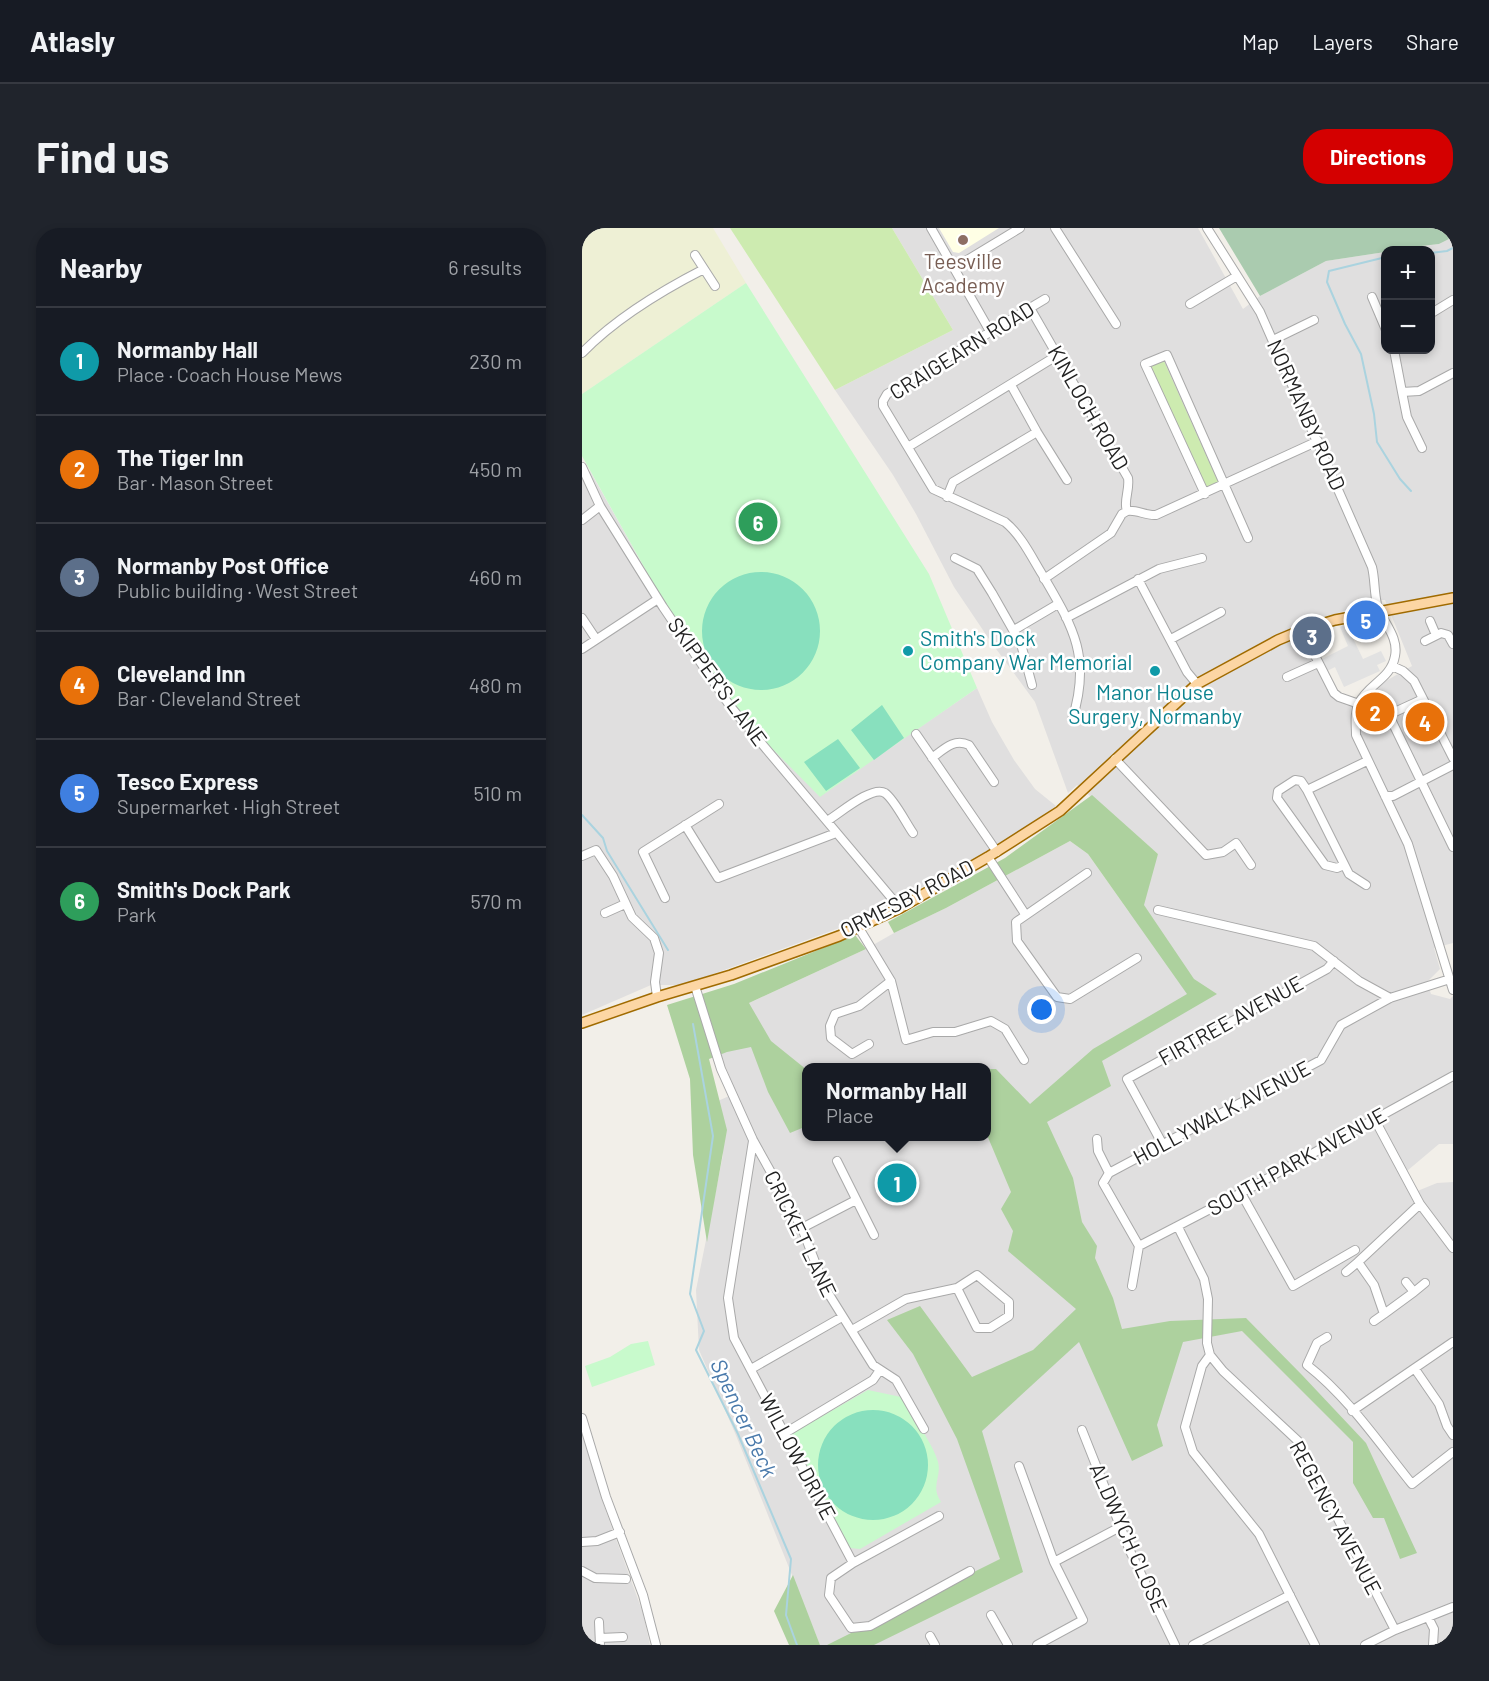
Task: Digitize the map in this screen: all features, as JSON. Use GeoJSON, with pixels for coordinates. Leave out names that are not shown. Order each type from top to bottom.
{"type":"FeatureCollection","features":[{"type":"Feature","properties":{"kind":"main road","name":"ORMESBY ROAD"},"geometry":{"type":"LineString","coordinates":[[695,986],[859,928],[900,908],[997,852],[1074,800],[1197,684],[1268,645],[1302,630],[1335,620],[1453,598]]}},
{"type":"Feature","properties":{"kind":"main road"},"geometry":{"type":"LineString","coordinates":[[582,1023],[695,986]]}},
{"type":"Feature","properties":{"kind":"street"},"geometry":{"type":"LineString","coordinates":[[931,228],[991,333]]}},
{"type":"Feature","properties":{"kind":"street"},"geometry":{"type":"LineString","coordinates":[[954,268],[1020,228]]}},
{"type":"Feature","properties":{"kind":"street"},"geometry":{"type":"LineString","coordinates":[[1055,228],[1116,324]]}},
{"type":"Feature","properties":{"kind":"street","name":"NORMANBY ROAD"},"geometry":{"type":"LineString","coordinates":[[1207,228],[1260,312],[1369,559],[1375,576],[1377,604],[1396,648],[1392,666]]}},
{"type":"Feature","properties":{"kind":"street"},"geometry":{"type":"LineString","coordinates":[[695,255],[715,286]]}},
{"type":"Feature","properties":{"kind":"street"},"geometry":{"type":"LineString","coordinates":[[582,353],[603,332],[677,282],[704,268]]}},
{"type":"Feature","properties":{"kind":"street"},"geometry":{"type":"LineString","coordinates":[[1190,303],[1237,276]]}},
{"type":"Feature","properties":{"kind":"street"},"geometry":{"type":"LineString","coordinates":[[1372,297],[1381,318]]}},
{"type":"Feature","properties":{"kind":"street","name":"CRAIGEARN ROAD"},"geometry":{"type":"LineString","coordinates":[[908,447],[883,406],[887,394],[1045,299]]}},
{"type":"Feature","properties":{"kind":"street"},"geometry":{"type":"LineString","coordinates":[[1435,311],[1453,300]]}},
{"type":"Feature","properties":{"kind":"street","name":"KINLOCH ROAD"},"geometry":{"type":"LineString","coordinates":[[1030,308],[1128,478],[1130,488],[1124,505],[1127,511]]}},
{"type":"Feature","properties":{"kind":"street"},"geometry":{"type":"LineString","coordinates":[[1273,340],[1314,320]]}},
{"type":"Feature","properties":{"kind":"street"},"geometry":{"type":"LineString","coordinates":[[1395,354],[1407,417],[1422,448]]}},
{"type":"Feature","properties":{"kind":"street"},"geometry":{"type":"LineString","coordinates":[[1204,494],[1145,364],[1167,355],[1248,538]]}},
{"type":"Feature","properties":{"kind":"street"},"geometry":{"type":"LineString","coordinates":[[1058,356],[908,447],[933,489],[1005,522],[1015,530],[1066,618],[1078,645],[1080,691],[1072,720]]}},
{"type":"Feature","properties":{"kind":"street"},"geometry":{"type":"LineString","coordinates":[[1402,392],[1419,391],[1453,373]]}},
{"type":"Feature","properties":{"kind":"street"},"geometry":{"type":"LineString","coordinates":[[1011,385],[1066,480]]}},
{"type":"Feature","properties":{"kind":"street"},"geometry":{"type":"LineString","coordinates":[[947,497],[953,482],[1037,432]]}},
{"type":"Feature","properties":{"kind":"street"},"geometry":{"type":"LineString","coordinates":[[1044,579],[1111,532],[1122,514],[1127,511],[1131,510],[1147,516],[1156,515],[1318,441]]}},
{"type":"Feature","properties":{"kind":"street","name":"SKIPPER'S LANE"},"geometry":{"type":"LineString","coordinates":[[582,467],[600,506],[658,599],[730,706],[900,908]]}},
{"type":"Feature","properties":{"kind":"street"},"geometry":{"type":"LineString","coordinates":[[582,520],[600,506]]}},
{"type":"Feature","properties":{"kind":"street"},"geometry":{"type":"LineString","coordinates":[[955,558],[977,569],[1014,630],[1021,644],[1032,685]]}},
{"type":"Feature","properties":{"kind":"street"},"geometry":{"type":"LineString","coordinates":[[1066,618],[1159,569],[1202,558]]}},
{"type":"Feature","properties":{"kind":"street"},"geometry":{"type":"LineString","coordinates":[[1138,579],[1187,672],[1197,684]]}},
{"type":"Feature","properties":{"kind":"street"},"geometry":{"type":"LineString","coordinates":[[582,649],[658,599]]}},
{"type":"Feature","properties":{"kind":"street"},"geometry":{"type":"LineString","coordinates":[[1014,630],[1058,604]]}},
{"type":"Feature","properties":{"kind":"street"},"geometry":{"type":"LineString","coordinates":[[1171,639],[1221,612]]}},
{"type":"Feature","properties":{"kind":"street"},"geometry":{"type":"LineString","coordinates":[[582,618],[597,639]]}},
{"type":"Feature","properties":{"kind":"street"},"geometry":{"type":"LineString","coordinates":[[1430,621],[1439,634]]}},
{"type":"Feature","properties":{"kind":"street"},"geometry":{"type":"LineString","coordinates":[[1302,630],[1334,693],[1359,704]]}},
{"type":"Feature","properties":{"kind":"street"},"geometry":{"type":"LineString","coordinates":[[1425,641],[1439,634],[1448,635],[1453,644]]}},
{"type":"Feature","properties":{"kind":"street"},"geometry":{"type":"LineString","coordinates":[[1287,677],[1318,663]]}},
{"type":"Feature","properties":{"kind":"street"},"geometry":{"type":"LineString","coordinates":[[1453,758],[1424,699],[1408,674],[1392,666],[1387,675],[1364,696],[1359,704],[1356,735],[1367,761],[1389,796],[1408,844],[1453,990]]}},
{"type":"Feature","properties":{"kind":"street"},"geometry":{"type":"LineString","coordinates":[[1381,699],[1453,847]]}},
{"type":"Feature","properties":{"kind":"street"},"geometry":{"type":"LineString","coordinates":[[1373,722],[1424,699]]}},
{"type":"Feature","properties":{"kind":"street"},"geometry":{"type":"LineString","coordinates":[[916,734],[997,852]]}},
{"type":"Feature","properties":{"kind":"street"},"geometry":{"type":"LineString","coordinates":[[932,758],[954,743],[964,743],[969,745],[994,782]]}},
{"type":"Feature","properties":{"kind":"street"},"geometry":{"type":"LineString","coordinates":[[1115,759],[1206,855],[1223,852],[1236,843],[1251,865]]}},
{"type":"Feature","properties":{"kind":"street"},"geometry":{"type":"LineString","coordinates":[[1307,790],[1367,761]]}},
{"type":"Feature","properties":{"kind":"street"},"geometry":{"type":"LineString","coordinates":[[1389,796],[1453,765]]}},
{"type":"Feature","properties":{"kind":"street"},"geometry":{"type":"LineString","coordinates":[[1344,865],[1337,868],[1325,865],[1277,798],[1278,791],[1295,780],[1301,781],[1344,865],[1350,874],[1366,885]]}},
{"type":"Feature","properties":{"kind":"street"},"geometry":{"type":"LineString","coordinates":[[827,821],[869,793],[879,791],[888,796],[913,833]]}},
{"type":"Feature","properties":{"kind":"street"},"geometry":{"type":"LineString","coordinates":[[665,898],[643,852],[719,804]]}},
{"type":"Feature","properties":{"kind":"street"},"geometry":{"type":"LineString","coordinates":[[685,825],[718,878],[836,833]]}},
{"type":"Feature","properties":{"kind":"street"},"geometry":{"type":"LineString","coordinates":[[582,856],[596,850],[613,876],[632,917],[654,938],[659,953],[655,982],[657,997]]}},
{"type":"Feature","properties":{"kind":"street"},"geometry":{"type":"LineString","coordinates":[[988,857],[1025,914]]}},
{"type":"Feature","properties":{"kind":"street"},"geometry":{"type":"LineString","coordinates":[[1088,873],[1016,922],[1017,941],[1057,997],[1070,999],[1137,958]]}},
{"type":"Feature","properties":{"kind":"street"},"geometry":{"type":"LineString","coordinates":[[605,914],[625,903]]}},
{"type":"Feature","properties":{"kind":"street"},"geometry":{"type":"LineString","coordinates":[[1158,910],[1314,946],[1359,981],[1390,998]]}},
{"type":"Feature","properties":{"kind":"street"},"geometry":{"type":"LineString","coordinates":[[859,928],[891,981],[906,1040],[933,1032],[955,1032],[991,1021],[1005,1029],[1024,1060]]}},
{"type":"Feature","properties":{"kind":"street","name":"FIRTREE AVENUE"},"geometry":{"type":"LineString","coordinates":[[1163,1145],[1126,1079],[1327,969],[1334,961]]}},
{"type":"Feature","properties":{"kind":"street","name":"HOLLYWALK AVENUE"},"geometry":{"type":"LineString","coordinates":[[1109,1173],[1322,1060],[1341,1025],[1390,998],[1450,979]]}},
{"type":"Feature","properties":{"kind":"street"},"geometry":{"type":"LineString","coordinates":[[868,1044],[852,1054],[831,1038],[830,1026],[836,1014],[859,1006],[891,981]]}},
{"type":"Feature","properties":{"kind":"street","name":"CRICKET LANE"},"geometry":{"type":"LineString","coordinates":[[695,986],[721,1069],[753,1140],[802,1228],[825,1288],[873,1365],[896,1380],[924,1429]]}},
{"type":"Feature","properties":{"kind":"street","name":"SOUTH PARK AVENUE"},"geometry":{"type":"LineString","coordinates":[[1139,1246],[1241,1193],[1453,1076]]}},
{"type":"Feature","properties":{"kind":"street"},"geometry":{"type":"LineString","coordinates":[[1375,1120],[1420,1204],[1453,1248]]}},
{"type":"Feature","properties":{"kind":"street"},"geometry":{"type":"LineString","coordinates":[[1097,1139],[1098,1151],[1109,1173],[1103,1183],[1139,1246],[1132,1286]]}},
{"type":"Feature","properties":{"kind":"street","name":"WILLOW DRIVE"},"geometry":{"type":"LineString","coordinates":[[753,1140],[728,1298],[734,1338],[853,1563]]}},
{"type":"Feature","properties":{"kind":"street"},"geometry":{"type":"LineString","coordinates":[[837,1161],[874,1235]]}},
{"type":"Feature","properties":{"kind":"street"},"geometry":{"type":"LineString","coordinates":[[1241,1193],[1293,1286],[1355,1250]]}},
{"type":"Feature","properties":{"kind":"street"},"geometry":{"type":"LineString","coordinates":[[802,1228],[856,1200]]}},
{"type":"Feature","properties":{"kind":"street"},"geometry":{"type":"LineString","coordinates":[[1346,1272],[1420,1204]]}},
{"type":"Feature","properties":{"kind":"street"},"geometry":{"type":"LineString","coordinates":[[1178,1227],[1204,1279],[1209,1299],[1206,1343],[1210,1355],[1202,1366],[1199,1376],[1185,1427],[1187,1435],[1193,1452],[1259,1534],[1315,1645]]}},
{"type":"Feature","properties":{"kind":"street"},"geometry":{"type":"LineString","coordinates":[[1358,1262],[1374,1285],[1384,1314]]}},
{"type":"Feature","properties":{"kind":"street"},"geometry":{"type":"LineString","coordinates":[[852,1330],[906,1299],[957,1288],[977,1275],[1009,1302],[1009,1316],[990,1328],[977,1328],[957,1288]]}},
{"type":"Feature","properties":{"kind":"street"},"geometry":{"type":"LineString","coordinates":[[1406,1282],[1414,1292]]}},
{"type":"Feature","properties":{"kind":"street"},"geometry":{"type":"LineString","coordinates":[[1374,1321],[1425,1283]]}},
{"type":"Feature","properties":{"kind":"street"},"geometry":{"type":"LineString","coordinates":[[750,1369],[843,1317]]}},
{"type":"Feature","properties":{"kind":"street"},"geometry":{"type":"LineString","coordinates":[[1327,1337],[1317,1343],[1306,1365],[1322,1377],[1412,1484],[1453,1452]]}},
{"type":"Feature","properties":{"kind":"street"},"geometry":{"type":"LineString","coordinates":[[1352,1411],[1453,1342]]}},
{"type":"Feature","properties":{"kind":"street","name":"REGENCY AVENUE"},"geometry":{"type":"LineString","coordinates":[[1210,1355],[1223,1371],[1298,1441],[1395,1630]]}},
{"type":"Feature","properties":{"kind":"street"},"geometry":{"type":"LineString","coordinates":[[784,1433],[873,1380],[880,1370]]}},
{"type":"Feature","properties":{"kind":"street"},"geometry":{"type":"LineString","coordinates":[[1415,1370],[1438,1404],[1453,1435]]}},
{"type":"Feature","properties":{"kind":"street"},"geometry":{"type":"LineString","coordinates":[[582,1418],[606,1497],[644,1595],[656,1645]]}},
{"type":"Feature","properties":{"kind":"street","name":"ALDWYCH CLOSE"},"geometry":{"type":"LineString","coordinates":[[1082,1430],[1120,1527],[1175,1645]]}},
{"type":"Feature","properties":{"kind":"street"},"geometry":{"type":"LineString","coordinates":[[1018,1466],[1054,1562],[1083,1620],[1037,1645]]}},
{"type":"Feature","properties":{"kind":"street"},"geometry":{"type":"LineString","coordinates":[[939,1516],[853,1563],[831,1578],[829,1595],[851,1628],[870,1626],[970,1571]]}},
{"type":"Feature","properties":{"kind":"street"},"geometry":{"type":"LineString","coordinates":[[1054,1562],[1120,1527]]}},
{"type":"Feature","properties":{"kind":"street"},"geometry":{"type":"LineString","coordinates":[[582,1542],[597,1541],[620,1532]]}},
{"type":"Feature","properties":{"kind":"street"},"geometry":{"type":"LineString","coordinates":[[582,1571],[595,1578],[626,1579]]}},
{"type":"Feature","properties":{"kind":"street"},"geometry":{"type":"LineString","coordinates":[[1193,1645],[1290,1595]]}},
{"type":"Feature","properties":{"kind":"street"},"geometry":{"type":"LineString","coordinates":[[1365,1645],[1395,1630],[1453,1607]]}},
{"type":"Feature","properties":{"kind":"street"},"geometry":{"type":"LineString","coordinates":[[991,1615],[1008,1645]]}},
{"type":"Feature","properties":{"kind":"street"},"geometry":{"type":"LineString","coordinates":[[1428,1617],[1434,1629],[1433,1645]]}},
{"type":"Feature","properties":{"kind":"street"},"geometry":{"type":"LineString","coordinates":[[599,1622],[600,1641],[623,1637]]}},
{"type":"Feature","properties":{"kind":"street"},"geometry":{"type":"LineString","coordinates":[[930,1636],[935,1645]]}},
{"type":"Feature","properties":{"kind":"shaded area"},"geometry":{"type":"Polygon","coordinates":[[[582,228],[713,228],[746,283],[582,394],[582,228]]]}},
{"type":"Feature","properties":{"kind":"shaded area"},"geometry":{"type":"Polygon","coordinates":[[[892,228],[1198,228],[1243,309],[1260,296],[1326,261],[1381,253],[1381,354],[1435,354],[1435,246],[1424,246],[1439,244],[1453,237],[1453,943],[1434,948],[1440,969],[1427,982],[1431,994],[1450,999],[1453,996],[1453,1144],[1439,1144],[1401,1176],[1410,1194],[1437,1183],[1453,1182],[1453,1645],[820,1645],[735,1433],[699,1350],[696,1290],[723,1155],[711,1104],[736,1093],[720,1052],[749,1003],[866,949],[1070,841],[1088,854],[1129,912],[1158,854],[1077,785],[1068,793],[1035,702],[954,587],[893,475],[835,390],[953,330],[892,228]],[[1368,600],[1361,605],[1303,625],[1336,691],[1363,705],[1384,682],[1412,666],[1385,600],[1368,600]]]}},
{"type":"Feature","properties":{"kind":"shaded area","name":"Teesville Academy"},"geometry":{"type":"Polygon","coordinates":[[[939,228],[999,228],[959,253],[953,252],[939,228]]]}},
{"type":"Feature","properties":{"kind":"shaded area"},"geometry":{"type":"Polygon","coordinates":[[[1219,228],[1453,228],[1453,237],[1439,244],[1381,246],[1381,253],[1326,261],[1260,296],[1219,228]]]}},
{"type":"Feature","properties":{"kind":"shaded area"},"geometry":{"type":"Polygon","coordinates":[[[590,471],[658,592],[734,710],[820,796],[977,688],[992,722],[1014,760],[1035,789],[1056,806],[999,845],[864,919],[683,985],[651,985],[582,1015],[582,477],[590,471]]]}},
{"type":"Feature","properties":{"kind":"shaded area"},"geometry":{"type":"Polygon","coordinates":[[[1346,624],[1363,659],[1381,651],[1386,661],[1377,665],[1380,671],[1344,687],[1335,667],[1327,671],[1322,659],[1348,646],[1340,627],[1346,624]]]}},
{"type":"Feature","properties":{"kind":"shaded area"},"geometry":{"type":"Polygon","coordinates":[[[582,1428],[604,1506],[643,1613],[650,1645],[582,1645],[582,1428]]]}},
{"type":"Feature","properties":{"kind":"green space"},"geometry":{"type":"Polygon","coordinates":[[[730,228],[892,228],[953,330],[835,390],[730,228]]]}},
{"type":"Feature","properties":{"kind":"green space"},"geometry":{"type":"Polygon","coordinates":[[[746,283],[929,574],[977,688],[820,797],[734,710],[658,592],[582,456],[582,394],[746,283]]]}},
{"type":"Feature","properties":{"kind":"green space"},"geometry":{"type":"Polygon","coordinates":[[[1164,361],[1219,484],[1206,492],[1148,366],[1164,361]]]}},
{"type":"Feature","properties":{"kind":"green space"},"geometry":{"type":"Polygon","coordinates":[[[761,572],[783,577],[803,589],[815,609],[820,631],[815,653],[803,673],[783,685],[761,690],[739,685],[719,673],[707,653],[702,631],[707,609],[719,589],[739,577],[761,572]]]}},
{"type":"Feature","properties":{"kind":"green space"},"geometry":{"type":"Polygon","coordinates":[[[882,705],[904,738],[874,760],[851,730],[882,705]]]}},
{"type":"Feature","properties":{"kind":"green space"},"geometry":{"type":"Polygon","coordinates":[[[838,739],[860,768],[826,791],[804,762],[838,739]]]}},
{"type":"Feature","properties":{"kind":"green space"},"geometry":{"type":"Polygon","coordinates":[[[1092,795],[1158,854],[1144,905],[1194,979],[1217,994],[1102,1061],[1111,1086],[1047,1122],[1073,1178],[1082,1222],[1097,1246],[1095,1258],[1113,1298],[1122,1329],[1170,1321],[1246,1318],[1366,1443],[1417,1553],[1400,1559],[1384,1518],[1373,1518],[1353,1483],[1353,1442],[1242,1331],[1183,1342],[1157,1425],[1163,1446],[1132,1461],[1079,1342],[982,1431],[1023,1572],[874,1645],[827,1645],[1000,1559],[957,1439],[913,1354],[887,1320],[920,1306],[972,1377],[1033,1350],[1076,1309],[1008,1251],[1013,1231],[1001,1209],[1011,1192],[990,1141],[991,1069],[996,1069],[1030,1104],[1093,1049],[1187,994],[1088,854],[1070,841],[946,908],[894,933],[888,922],[1005,858],[1092,795]]]}},
{"type":"Feature","properties":{"kind":"green space"},"geometry":{"type":"Polygon","coordinates":[[[855,935],[866,949],[749,1003],[771,1041],[802,1066],[802,1128],[790,1133],[768,1092],[751,1047],[709,1059],[727,1130],[707,1242],[693,1155],[690,1079],[667,1005],[734,984],[855,935]]]}},
{"type":"Feature","properties":{"kind":"green space"},"geometry":{"type":"Polygon","coordinates":[[[648,1341],[655,1365],[592,1387],[585,1366],[610,1357],[631,1344],[648,1341]]]}},
{"type":"Feature","properties":{"kind":"green space"},"geometry":{"type":"Polygon","coordinates":[[[868,1390],[901,1397],[936,1455],[939,1467],[936,1491],[941,1502],[860,1549],[850,1548],[791,1434],[868,1390]]]}},
{"type":"Feature","properties":{"kind":"green space"},"geometry":{"type":"Polygon","coordinates":[[[873,1410],[894,1414],[912,1426],[924,1444],[928,1465],[924,1486],[912,1504],[894,1516],[873,1520],[852,1516],[834,1504],[822,1486],[818,1465],[822,1444],[834,1426],[852,1414],[873,1410]]]}},
{"type":"Feature","properties":{"kind":"green space"},"geometry":{"type":"Polygon","coordinates":[[[793,1575],[820,1645],[789,1645],[774,1611],[793,1575]]]}},
{"type":"Feature","properties":{"kind":"waterway"},"geometry":{"type":"LineString","coordinates":[[1435,252],[1453,248]]}},
{"type":"Feature","properties":{"kind":"waterway"},"geometry":{"type":"LineString","coordinates":[[1381,258],[1329,271],[1327,282],[1361,354],[1374,414],[1377,442],[1400,479],[1411,491]]}},
{"type":"Feature","properties":{"kind":"waterway","name":"Spencer Beck"},"geometry":{"type":"LineString","coordinates":[[582,815],[603,838],[607,851],[668,950]]}},
{"type":"Feature","properties":{"kind":"waterway","name":"Spencer Beck"},"geometry":{"type":"LineString","coordinates":[[693,1024],[713,1136],[690,1294],[704,1331],[696,1350],[738,1434],[791,1559],[786,1615],[797,1645]]}},
{"type":"Feature","properties":{"kind":"place","name":"Teesville Academy"},"geometry":{"type":"Point","coordinates":[963,240]}},
{"type":"Feature","properties":{"kind":"place","name":"Smith's Dock Park"},"geometry":{"type":"Point","coordinates":[758,522]}},
{"type":"Feature","properties":{"kind":"place","name":"Tesco Express"},"geometry":{"type":"Point","coordinates":[1366,620]}},
{"type":"Feature","properties":{"kind":"place","name":"Normanby Post Office"},"geometry":{"type":"Point","coordinates":[1312,636]}},
{"type":"Feature","properties":{"kind":"place","name":"Smith's Dock Company War Memorial"},"geometry":{"type":"Point","coordinates":[908,651]}},
{"type":"Feature","properties":{"kind":"place","name":"Manor House Surgery, Normanby"},"geometry":{"type":"Point","coordinates":[1155,671]}},
{"type":"Feature","properties":{"kind":"place","name":"The Tiger Inn"},"geometry":{"type":"Point","coordinates":[1375,712]}},
{"type":"Feature","properties":{"kind":"place","name":"Cleveland Inn"},"geometry":{"type":"Point","coordinates":[1425,722]}},
{"type":"Feature","properties":{"kind":"place","name":"Normanby Hall"},"geometry":{"type":"Point","coordinates":[897,1183]}}]}
